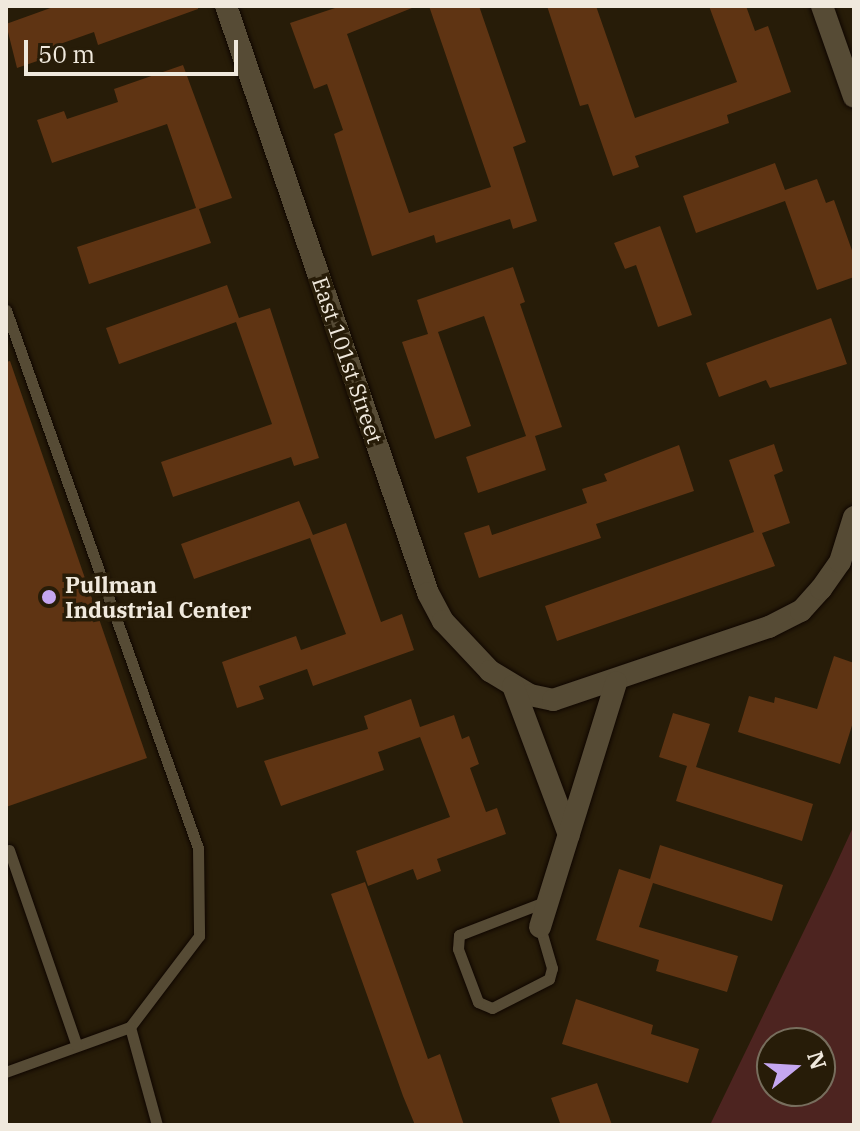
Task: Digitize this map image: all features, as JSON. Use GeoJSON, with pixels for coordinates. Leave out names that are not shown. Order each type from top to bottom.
{"type":"FeatureCollection","features":[{"type":"Feature","properties":{"kind":"street","name":"East 101st Street"},"geometry":{"type":"LineString","coordinates":[[226,6],[428,593],[464,648],[513,686],[553,700],[616,683],[801,611],[840,562],[854,517]]}},
{"type":"Feature","properties":{"kind":"street"},"geometry":{"type":"LineString","coordinates":[[822,6],[854,97]]}},
{"type":"Feature","properties":{"kind":"street"},"geometry":{"type":"LineString","coordinates":[[540,927],[616,683]]}},
{"type":"Feature","properties":{"kind":"street"},"geometry":{"type":"LineString","coordinates":[[513,686],[569,835]]}},
{"type":"Feature","properties":{"kind":"lane"},"geometry":{"type":"LineString","coordinates":[[6,310],[198,848],[199,936],[130,1027],[6,1072]]}},
{"type":"Feature","properties":{"kind":"lane"},"geometry":{"type":"LineString","coordinates":[[9,850],[77,1046]]}},
{"type":"Feature","properties":{"kind":"lane"},"geometry":{"type":"LineString","coordinates":[[540,927],[552,968],[549,979],[492,1008],[478,1002],[458,949],[459,935],[548,901]]}},
{"type":"Feature","properties":{"kind":"lane"},"geometry":{"type":"LineString","coordinates":[[130,1027],[157,1125]]}},
{"type":"Feature","properties":{"kind":"shaded area"},"geometry":{"type":"Polygon","coordinates":[[[854,825],[854,1125],[710,1125],[756,1030],[756,1107],[836,1107],[836,1027],[757,1027],[854,825]]]}},
{"type":"Feature","properties":{"kind":"building"},"geometry":{"type":"Polygon","coordinates":[[[56,6],[198,6],[198,9],[98,45],[94,32],[43,50],[46,58],[17,68],[6,24],[56,6]]]}},
{"type":"Feature","properties":{"kind":"building"},"geometry":{"type":"Polygon","coordinates":[[[341,6],[417,6],[347,34],[409,213],[491,187],[429,6],[479,6],[526,142],[513,147],[537,221],[513,229],[510,219],[436,243],[434,235],[372,256],[334,134],[343,130],[327,84],[314,89],[290,23],[341,6]]]}},
{"type":"Feature","properties":{"kind":"building"},"geometry":{"type":"Polygon","coordinates":[[[547,6],[596,6],[635,118],[737,82],[709,6],[746,6],[755,31],[768,26],[791,92],[727,115],[729,123],[635,156],[639,167],[613,176],[588,104],[580,106],[547,6]]]}},
{"type":"Feature","properties":{"kind":"building"},"geometry":{"type":"Polygon","coordinates":[[[183,65],[232,198],[199,209],[211,243],[89,284],[77,247],[196,208],[167,124],[52,163],[37,120],[64,111],[67,119],[118,102],[114,89],[183,65]]]}},
{"type":"Feature","properties":{"kind":"building"},"geometry":{"type":"Polygon","coordinates":[[[775,163],[785,190],[817,179],[826,203],[834,200],[854,256],[854,277],[817,290],[785,201],[696,233],[683,196],[775,163]]]}},
{"type":"Feature","properties":{"kind":"building"},"geometry":{"type":"Polygon","coordinates":[[[660,226],[692,315],[658,327],[636,265],[625,269],[614,243],[660,226]]]}},
{"type":"Feature","properties":{"kind":"building"},"geometry":{"type":"Polygon","coordinates":[[[513,267],[525,302],[520,304],[562,427],[535,436],[546,470],[478,493],[466,457],[526,436],[484,316],[438,332],[471,426],[435,439],[402,342],[428,334],[417,300],[513,267]]]}},
{"type":"Feature","properties":{"kind":"building"},"geometry":{"type":"Polygon","coordinates":[[[227,285],[239,318],[270,308],[319,458],[294,466],[291,457],[173,497],[161,462],[272,424],[236,322],[119,364],[106,328],[227,285]]]}},
{"type":"Feature","properties":{"kind":"building"},"geometry":{"type":"Polygon","coordinates":[[[831,318],[847,364],[770,388],[766,380],[719,397],[706,363],[831,318]]]}},
{"type":"Feature","properties":{"kind":"building","name":"Pullman Industrial Center"},"geometry":{"type":"Polygon","coordinates":[[[10,361],[147,758],[6,807],[6,362],[10,361]]]}},
{"type":"Feature","properties":{"kind":"building"},"geometry":{"type":"Polygon","coordinates":[[[774,444],[783,471],[774,475],[790,523],[762,533],[775,566],[557,641],[545,606],[754,532],[729,460],[774,444]]]}},
{"type":"Feature","properties":{"kind":"building"},"geometry":{"type":"Polygon","coordinates":[[[679,445],[694,491],[596,524],[601,538],[479,578],[464,533],[489,525],[492,535],[587,503],[582,489],[607,481],[604,474],[679,445]]]}},
{"type":"Feature","properties":{"kind":"building"},"geometry":{"type":"Polygon","coordinates":[[[299,501],[313,535],[346,523],[381,622],[402,614],[414,650],[313,686],[307,669],[259,686],[264,699],[237,708],[222,662],[296,636],[301,650],[346,634],[310,538],[194,579],[181,544],[299,501]]]}},
{"type":"Feature","properties":{"kind":"building"},"geometry":{"type":"Polygon","coordinates":[[[834,656],[854,663],[854,719],[840,764],[738,732],[749,696],[774,703],[775,697],[817,709],[834,656]]]}},
{"type":"Feature","properties":{"kind":"building"},"geometry":{"type":"Polygon","coordinates":[[[411,699],[420,727],[454,715],[462,739],[469,736],[479,764],[470,768],[486,812],[497,808],[506,834],[437,859],[441,871],[417,880],[413,869],[368,886],[356,851],[450,817],[420,737],[378,752],[384,770],[281,806],[264,761],[368,729],[364,716],[411,699]]]}},
{"type":"Feature","properties":{"kind":"building"},"geometry":{"type":"Polygon","coordinates":[[[673,713],[710,724],[696,767],[813,804],[802,841],[676,801],[687,766],[659,757],[673,713]]]}},
{"type":"Feature","properties":{"kind":"building"},"geometry":{"type":"Polygon","coordinates":[[[660,845],[783,885],[772,921],[653,883],[639,927],[738,956],[727,992],[656,971],[659,960],[596,940],[619,869],[650,879],[660,845]]]}},
{"type":"Feature","properties":{"kind":"building"},"geometry":{"type":"Polygon","coordinates":[[[365,882],[428,1059],[440,1054],[464,1125],[415,1125],[403,1096],[331,894],[365,882]]]}},
{"type":"Feature","properties":{"kind":"building"},"geometry":{"type":"Polygon","coordinates":[[[576,999],[653,1025],[651,1034],[699,1049],[688,1083],[562,1044],[576,999]]]}},
{"type":"Feature","properties":{"kind":"building"},"geometry":{"type":"Polygon","coordinates":[[[597,1083],[612,1125],[560,1123],[551,1098],[597,1083]]]}},
{"type":"Feature","properties":{"kind":"place","name":"Pullman Industrial Center"},"geometry":{"type":"Point","coordinates":[49,597]}}]}
